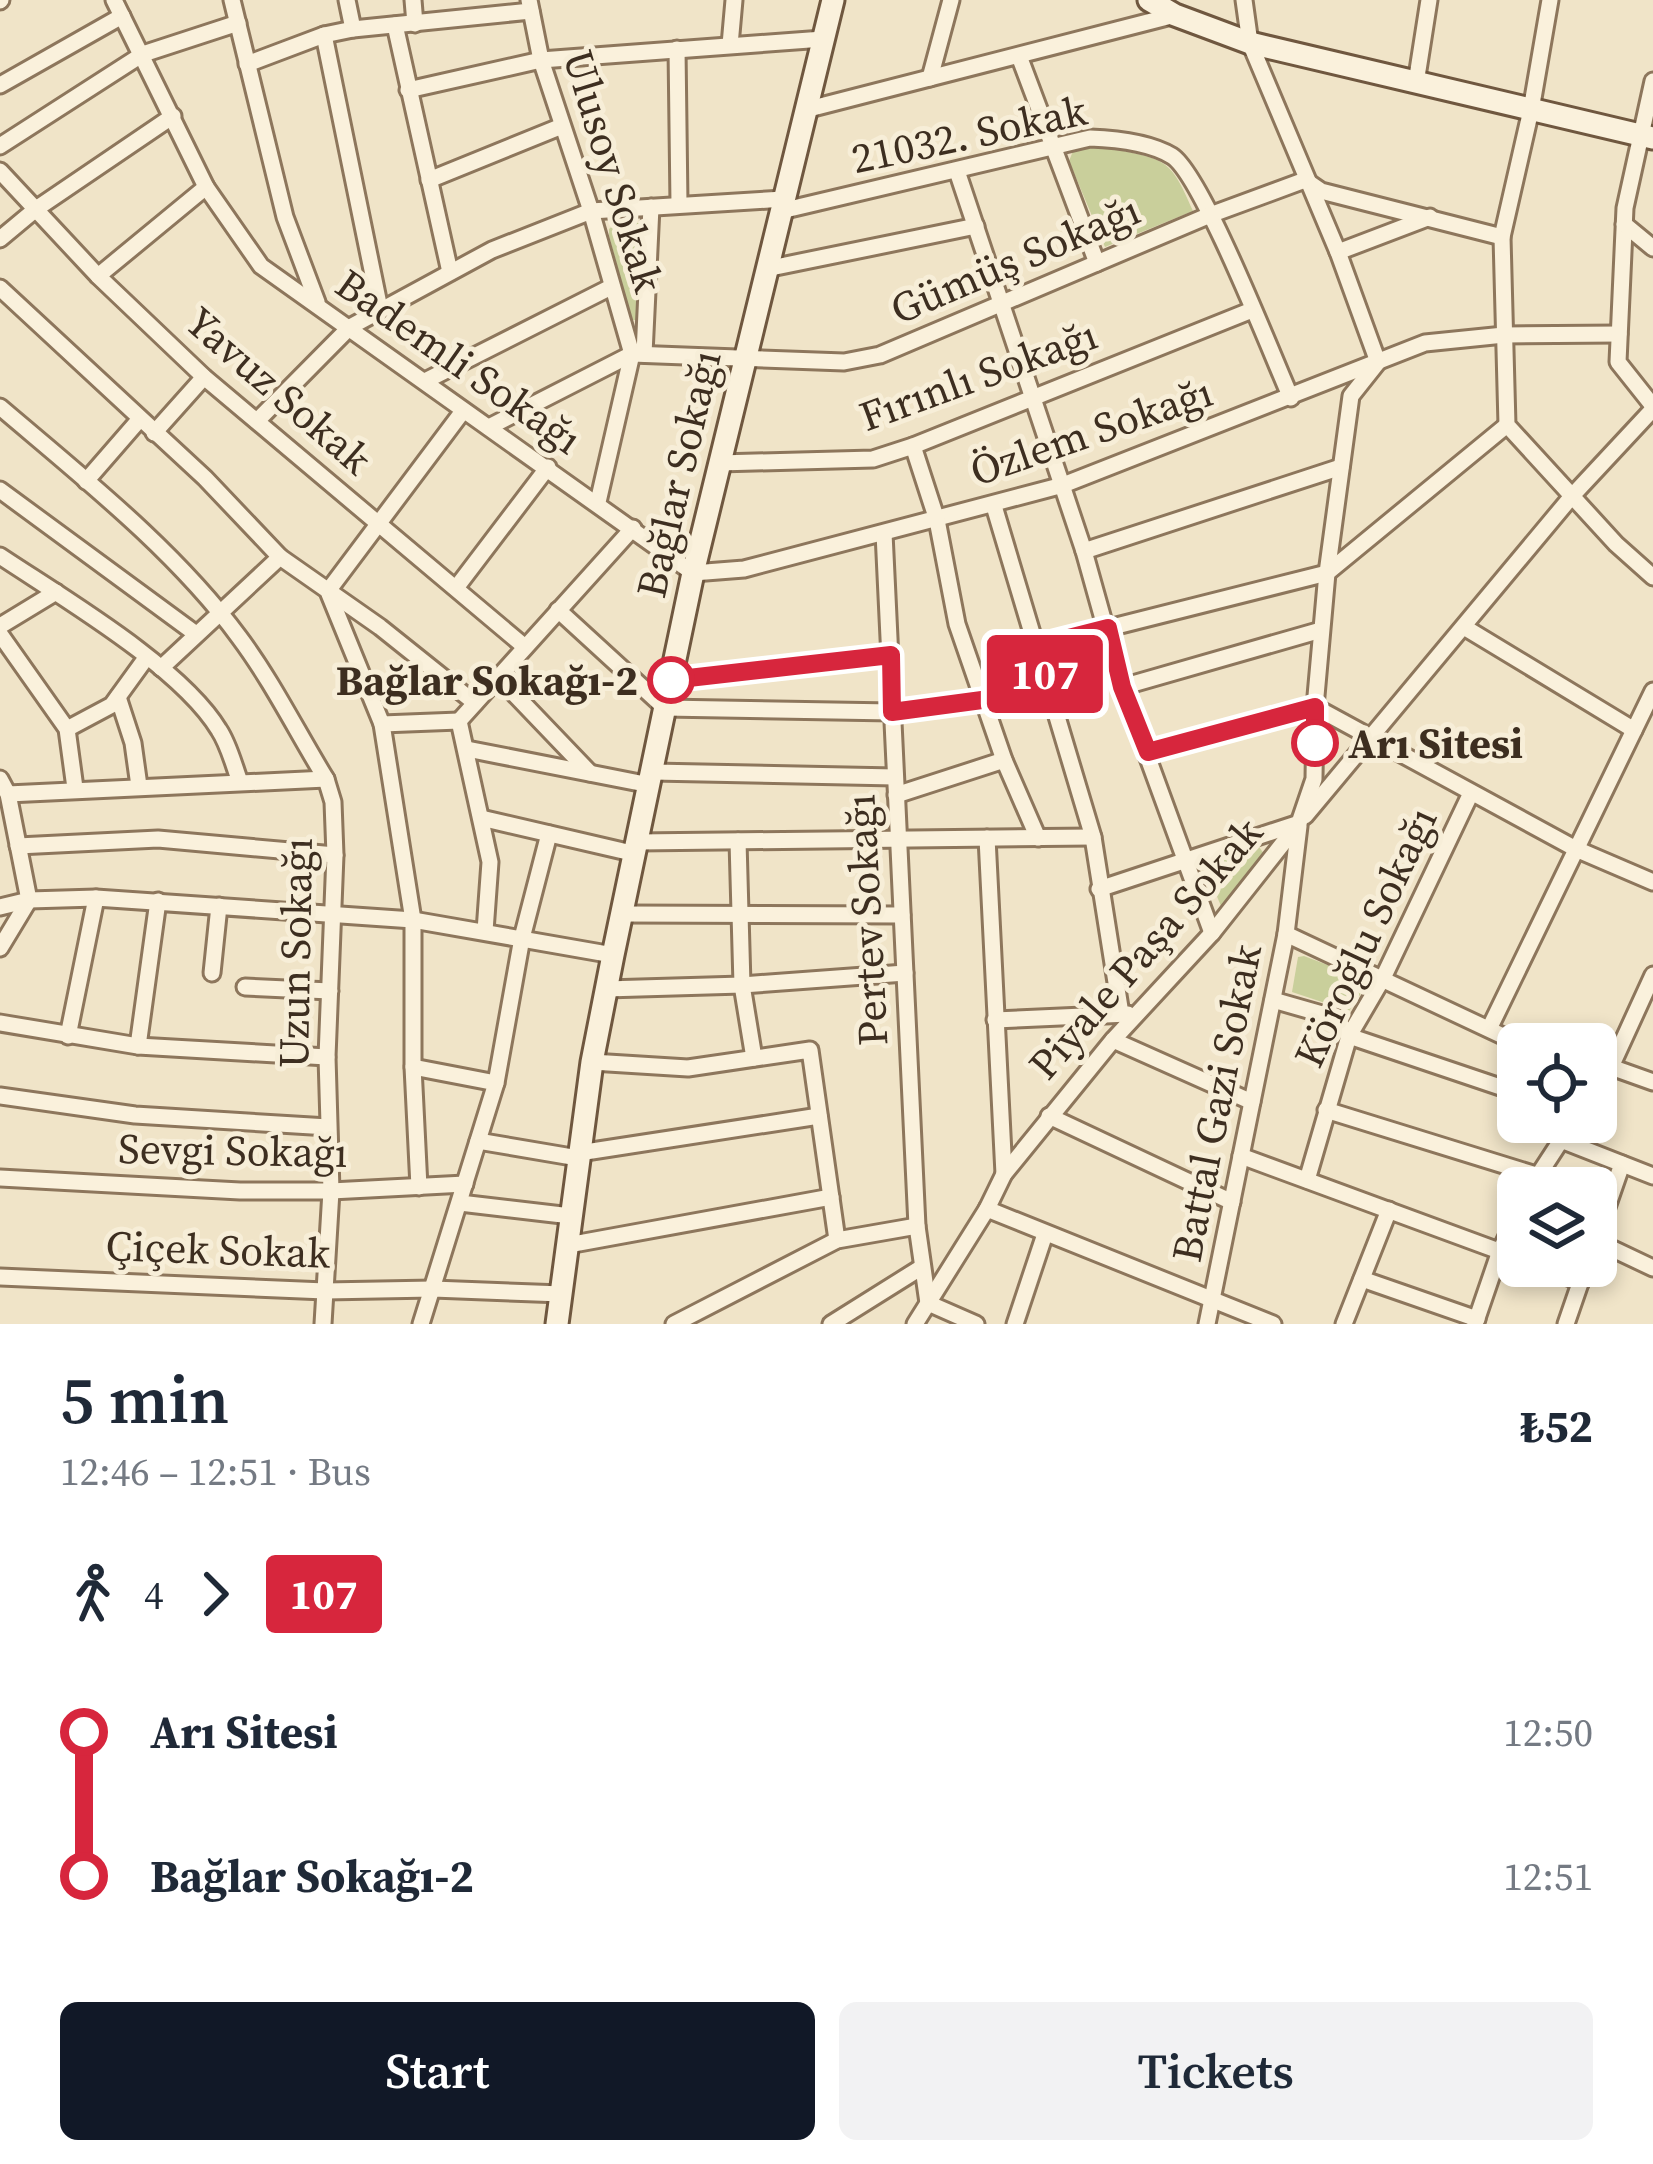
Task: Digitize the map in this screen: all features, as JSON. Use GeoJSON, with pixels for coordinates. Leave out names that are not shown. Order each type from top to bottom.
{"type":"FeatureCollection","features":[{"type":"Feature","properties":{"kind":"main road","name":"Bağlar Sokağı"},"geometry":{"type":"LineString","coordinates":[[557,1324],[606,988],[693,573],[833,0]]}},
{"type":"Feature","properties":{"kind":"main road"},"geometry":{"type":"LineString","coordinates":[[1149,0],[1175,15],[1250,43],[1648,137]]}},
{"type":"Feature","properties":{"kind":"street"},"geometry":{"type":"LineString","coordinates":[[232,0],[285,217],[318,305]]}},
{"type":"Feature","properties":{"kind":"street"},"geometry":{"type":"LineString","coordinates":[[346,0],[353,29]]}},
{"type":"Feature","properties":{"kind":"street"},"geometry":{"type":"LineString","coordinates":[[412,0],[415,24]]}},
{"type":"Feature","properties":{"kind":"street"},"geometry":{"type":"LineString","coordinates":[[730,45],[734,0]]}},
{"type":"Feature","properties":{"kind":"street"},"geometry":{"type":"LineString","coordinates":[[930,78],[951,0]]}},
{"type":"Feature","properties":{"kind":"street"},"geometry":{"type":"LineString","coordinates":[[1244,0],[1250,43],[1338,252],[1378,362]]}},
{"type":"Feature","properties":{"kind":"street"},"geometry":{"type":"LineString","coordinates":[[1416,82],[1429,0]]}},
{"type":"Feature","properties":{"kind":"street"},"geometry":{"type":"LineString","coordinates":[[1550,0],[1502,237],[1508,425],[1653,578]]}},
{"type":"Feature","properties":{"kind":"street"},"geometry":{"type":"LineString","coordinates":[[247,64],[324,35],[530,5]]}},
{"type":"Feature","properties":{"kind":"street","name":"Ulusoy Sokak"},"geometry":{"type":"LineString","coordinates":[[530,5],[541,60],[611,287],[638,354],[598,502]]}},
{"type":"Feature","properties":{"kind":"street"},"geometry":{"type":"LineString","coordinates":[[0,85],[118,8]]}},
{"type":"Feature","properties":{"kind":"street","name":"Bademli Sokağı"},"geometry":{"type":"LineString","coordinates":[[118,8],[206,187],[260,266],[693,573]]}},
{"type":"Feature","properties":{"kind":"street"},"geometry":{"type":"LineString","coordinates":[[805,110],[1175,15]]}},
{"type":"Feature","properties":{"kind":"street"},"geometry":{"type":"LineString","coordinates":[[0,146],[143,54],[238,23]]}},
{"type":"Feature","properties":{"kind":"street"},"geometry":{"type":"LineString","coordinates":[[395,25],[450,272]]}},
{"type":"Feature","properties":{"kind":"street"},"geometry":{"type":"LineString","coordinates":[[324,35],[380,309]]}},
{"type":"Feature","properties":{"kind":"street"},"geometry":{"type":"LineString","coordinates":[[408,90],[541,60],[823,39]]}},
{"type":"Feature","properties":{"kind":"street"},"geometry":{"type":"LineString","coordinates":[[677,49],[680,204]]}},
{"type":"Feature","properties":{"kind":"street"},"geometry":{"type":"LineString","coordinates":[[1019,56],[1097,263]]}},
{"type":"Feature","properties":{"kind":"street"},"geometry":{"type":"LineString","coordinates":[[1100,889],[1299,823],[1572,496],[1653,407],[1618,362],[1618,334],[1624,224],[1648,137],[1653,81]]}},
{"type":"Feature","properties":{"kind":"street"},"geometry":{"type":"LineString","coordinates":[[0,239],[173,116]]}},
{"type":"Feature","properties":{"kind":"street"},"geometry":{"type":"LineString","coordinates":[[429,180],[562,126]]}},
{"type":"Feature","properties":{"kind":"street","name":"21032. Sokak"},"geometry":{"type":"LineString","coordinates":[[257,421],[350,327],[492,250],[591,211],[680,204],[782,205],[957,171],[1053,145],[1108,139],[1176,158],[1210,215],[1291,398]]}},
{"type":"Feature","properties":{"kind":"street","name":"Yavuz Sokak"},"geometry":{"type":"LineString","coordinates":[[0,171],[98,276],[204,377],[525,647]]}},
{"type":"Feature","properties":{"kind":"street"},"geometry":{"type":"LineString","coordinates":[[957,171],[1084,550],[1122,687],[1212,933]]}},
{"type":"Feature","properties":{"kind":"street"},"geometry":{"type":"LineString","coordinates":[[1305,180],[1321,191],[1502,237]]}},
{"type":"Feature","properties":{"kind":"street","name":"Gümüş Sokağı"},"geometry":{"type":"LineString","coordinates":[[638,354],[862,361],[1305,180]]}},
{"type":"Feature","properties":{"kind":"street"},"geometry":{"type":"LineString","coordinates":[[98,276],[206,187]]}},
{"type":"Feature","properties":{"kind":"street"},"geometry":{"type":"LineString","coordinates":[[489,427],[638,354],[651,207]]}},
{"type":"Feature","properties":{"kind":"street"},"geometry":{"type":"LineString","coordinates":[[1338,252],[1430,217]]}},
{"type":"Feature","properties":{"kind":"street"},"geometry":{"type":"LineString","coordinates":[[1624,224],[1653,248]]}},
{"type":"Feature","properties":{"kind":"street"},"geometry":{"type":"LineString","coordinates":[[766,268],[976,226]]}},
{"type":"Feature","properties":{"kind":"street"},"geometry":{"type":"LineString","coordinates":[[424,381],[611,287]]}},
{"type":"Feature","properties":{"kind":"street"},"geometry":{"type":"LineString","coordinates":[[0,288],[205,478],[280,556],[475,703]]}},
{"type":"Feature","properties":{"kind":"street","name":"Fırınlı Sokağı"},"geometry":{"type":"LineString","coordinates":[[719,463],[873,459],[1252,310]]}},
{"type":"Feature","properties":{"kind":"street","name":"Özlem Sokağı"},"geometry":{"type":"LineString","coordinates":[[693,573],[744,568],[1063,485],[1425,343],[1504,335],[1618,334]]}},
{"type":"Feature","properties":{"kind":"street","name":"Piyale Paşa Sokak"},"geometry":{"type":"LineString","coordinates":[[915,1324],[1004,1174],[1129,1014],[1212,933],[1299,823],[1314,779],[1327,573],[1352,396],[1378,362]]}},
{"type":"Feature","properties":{"kind":"street"},"geometry":{"type":"LineString","coordinates":[[154,433],[204,377]]}},
{"type":"Feature","properties":{"kind":"street","name":"Uzun Sokağı"},"geometry":{"type":"LineString","coordinates":[[0,407],[86,481],[221,615],[241,639],[326,779],[333,802],[335,855],[327,1057],[332,1192],[323,1324]]}},
{"type":"Feature","properties":{"kind":"street"},"geometry":{"type":"LineString","coordinates":[[328,591],[464,410]]}},
{"type":"Feature","properties":{"kind":"street"},"geometry":{"type":"LineString","coordinates":[[86,481],[139,420]]}},
{"type":"Feature","properties":{"kind":"street"},"geometry":{"type":"LineString","coordinates":[[1037,646],[1327,573],[1508,425]]}},
{"type":"Feature","properties":{"kind":"street"},"geometry":{"type":"LineString","coordinates":[[914,446],[982,700],[1038,838]]}},
{"type":"Feature","properties":{"kind":"street"},"geometry":{"type":"LineString","coordinates":[[456,588],[548,467]]}},
{"type":"Feature","properties":{"kind":"street"},"geometry":{"type":"LineString","coordinates":[[1084,550],[1340,467]]}},
{"type":"Feature","properties":{"kind":"street"},"geometry":{"type":"LineString","coordinates":[[0,490],[196,634]]}},
{"type":"Feature","properties":{"kind":"street"},"geometry":{"type":"LineString","coordinates":[[994,506],[1094,837],[1100,889],[1129,1014],[995,1020]]}},
{"type":"Feature","properties":{"kind":"street"},"geometry":{"type":"LineString","coordinates":[[382,724],[459,721],[633,528]]}},
{"type":"Feature","properties":{"kind":"street","name":"Pertev Sokağı"},"geometry":{"type":"LineString","coordinates":[[884,533],[917,1226],[928,1303]]}},
{"type":"Feature","properties":{"kind":"street"},"geometry":{"type":"LineString","coordinates":[[0,556],[189,692],[220,731],[240,782]]}},
{"type":"Feature","properties":{"kind":"street"},"geometry":{"type":"LineString","coordinates":[[67,729],[112,705],[154,663],[221,615],[280,556]]}},
{"type":"Feature","properties":{"kind":"street"},"geometry":{"type":"LineString","coordinates":[[328,591],[382,724],[413,920],[412,1067],[419,1187]]}},
{"type":"Feature","properties":{"kind":"street"},"geometry":{"type":"LineString","coordinates":[[56,592],[0,630],[67,729],[75,788]]}},
{"type":"Feature","properties":{"kind":"street"},"geometry":{"type":"LineString","coordinates":[[558,610],[665,708],[892,712],[982,700],[1047,680]]}},
{"type":"Feature","properties":{"kind":"street"},"geometry":{"type":"LineString","coordinates":[[1464,627],[1634,730]]}},
{"type":"Feature","properties":{"kind":"street"},"geometry":{"type":"LineString","coordinates":[[1122,687],[1322,630]]}},
{"type":"Feature","properties":{"kind":"street"},"geometry":{"type":"LineString","coordinates":[[671,680],[891,655]]}},
{"type":"Feature","properties":{"kind":"street"},"geometry":{"type":"LineString","coordinates":[[498,677],[590,773]]}},
{"type":"Feature","properties":{"kind":"street"},"geometry":{"type":"LineString","coordinates":[[1490,1027],[1653,692]]}},
{"type":"Feature","properties":{"kind":"street"},"geometry":{"type":"LineString","coordinates":[[118,697],[133,743],[139,786]]}},
{"type":"Feature","properties":{"kind":"street"},"geometry":{"type":"LineString","coordinates":[[1148,752],[1315,707],[1576,849],[1653,882]]}},
{"type":"Feature","properties":{"kind":"street"},"geometry":{"type":"LineString","coordinates":[[459,721],[490,862],[485,932]]}},
{"type":"Feature","properties":{"kind":"street"},"geometry":{"type":"LineString","coordinates":[[466,749],[590,773],[652,778],[895,777]]}},
{"type":"Feature","properties":{"kind":"street"},"geometry":{"type":"LineString","coordinates":[[896,795],[1004,760]]}},
{"type":"Feature","properties":{"kind":"street"},"geometry":{"type":"LineString","coordinates":[[0,948],[29,900],[4,786],[326,779]]}},
{"type":"Feature","properties":{"kind":"street","name":"Köroğlu Sokağı"},"geometry":{"type":"LineString","coordinates":[[1307,1180],[1349,1036],[1471,793]]}},
{"type":"Feature","properties":{"kind":"street"},"geometry":{"type":"LineString","coordinates":[[481,818],[637,848],[738,841],[1094,837]]}},
{"type":"Feature","properties":{"kind":"street","name":"Battal Gazi Sokak"},"geometry":{"type":"LineString","coordinates":[[1207,1324],[1286,934],[1299,823]]}},
{"type":"Feature","properties":{"kind":"street"},"geometry":{"type":"LineString","coordinates":[[421,1324],[496,1083],[522,938],[549,834]]}},
{"type":"Feature","properties":{"kind":"street"},"geometry":{"type":"LineString","coordinates":[[987,838],[1004,1174]]}},
{"type":"Feature","properties":{"kind":"street"},"geometry":{"type":"LineString","coordinates":[[18,846],[158,839],[335,855]]}},
{"type":"Feature","properties":{"kind":"street"},"geometry":{"type":"LineString","coordinates":[[738,841],[742,985],[754,1058]]}},
{"type":"Feature","properties":{"kind":"street"},"geometry":{"type":"LineString","coordinates":[[0,907],[29,900],[96,898],[413,920],[613,955]]}},
{"type":"Feature","properties":{"kind":"street"},"geometry":{"type":"LineString","coordinates":[[68,1036],[96,898]]}},
{"type":"Feature","properties":{"kind":"street"},"geometry":{"type":"LineString","coordinates":[[138,1046],[158,901]]}},
{"type":"Feature","properties":{"kind":"street"},"geometry":{"type":"LineString","coordinates":[[212,973],[219,906]]}},
{"type":"Feature","properties":{"kind":"street"},"geometry":{"type":"LineString","coordinates":[[623,914],[902,915]]}},
{"type":"Feature","properties":{"kind":"street"},"geometry":{"type":"LineString","coordinates":[[1286,934],[1497,1031]]}},
{"type":"Feature","properties":{"kind":"street"},"geometry":{"type":"LineString","coordinates":[[606,988],[742,985],[905,973]]}},
{"type":"Feature","properties":{"kind":"street"},"geometry":{"type":"LineString","coordinates":[[1617,1054],[1652,981]]}},
{"type":"Feature","properties":{"kind":"street"},"geometry":{"type":"LineString","coordinates":[[245,987],[330,991]]}},
{"type":"Feature","properties":{"kind":"street"},"geometry":{"type":"LineString","coordinates":[[1273,1000],[1336,1018],[1349,1036],[1497,1086]]}},
{"type":"Feature","properties":{"kind":"street"},"geometry":{"type":"LineString","coordinates":[[0,1023],[138,1046],[327,1057]]}},
{"type":"Feature","properties":{"kind":"street"},"geometry":{"type":"LineString","coordinates":[[1113,1040],[1252,1102]]}},
{"type":"Feature","properties":{"kind":"street"},"geometry":{"type":"LineString","coordinates":[[592,1062],[688,1068],[810,1050],[837,1240]]}},
{"type":"Feature","properties":{"kind":"street"},"geometry":{"type":"LineString","coordinates":[[412,1067],[496,1083]]}},
{"type":"Feature","properties":{"kind":"street"},"geometry":{"type":"LineString","coordinates":[[1617,1069],[1653,1082]]}},
{"type":"Feature","properties":{"kind":"street"},"geometry":{"type":"LineString","coordinates":[[0,1096],[135,1115],[328,1127]]}},
{"type":"Feature","properties":{"kind":"street"},"geometry":{"type":"LineString","coordinates":[[1326,1110],[1497,1169]]}},
{"type":"Feature","properties":{"kind":"street"},"geometry":{"type":"LineString","coordinates":[[478,1141],[579,1156],[820,1116]]}},
{"type":"Feature","properties":{"kind":"street"},"geometry":{"type":"LineString","coordinates":[[1049,1116],[1232,1202]]}},
{"type":"Feature","properties":{"kind":"street"},"geometry":{"type":"LineString","coordinates":[[1571,1143],[1653,1176]]}},
{"type":"Feature","properties":{"kind":"street"},"geometry":{"type":"LineString","coordinates":[[1241,1156],[1497,1250]]}},
{"type":"Feature","properties":{"kind":"street"},"geometry":{"type":"LineString","coordinates":[[1617,1179],[1622,1164]]}},
{"type":"Feature","properties":{"kind":"street","name":"Sevgi Sokağı"},"geometry":{"type":"LineString","coordinates":[[0,1178],[240,1191],[332,1192],[465,1184]]}},
{"type":"Feature","properties":{"kind":"street"},"geometry":{"type":"LineString","coordinates":[[568,1245],[831,1197]]}},
{"type":"Feature","properties":{"kind":"street"},"geometry":{"type":"LineString","coordinates":[[460,1203],[571,1216]]}},
{"type":"Feature","properties":{"kind":"street"},"geometry":{"type":"LineString","coordinates":[[987,1209],[1273,1324]]}},
{"type":"Feature","properties":{"kind":"street"},"geometry":{"type":"LineString","coordinates":[[1344,1324],[1389,1210]]}},
{"type":"Feature","properties":{"kind":"street"},"geometry":{"type":"LineString","coordinates":[[674,1324],[837,1240],[917,1226]]}},
{"type":"Feature","properties":{"kind":"street"},"geometry":{"type":"LineString","coordinates":[[1015,1324],[1045,1234]]}},
{"type":"Feature","properties":{"kind":"street"},"geometry":{"type":"LineString","coordinates":[[1617,1250],[1653,1268]]}},
{"type":"Feature","properties":{"kind":"street"},"geometry":{"type":"LineString","coordinates":[[1362,1279],[1476,1321],[1497,1260]]}},
{"type":"Feature","properties":{"kind":"street"},"geometry":{"type":"LineString","coordinates":[[831,1324],[922,1267]]}},
{"type":"Feature","properties":{"kind":"street","name":"Çiçek Sokak"},"geometry":{"type":"LineString","coordinates":[[0,1277],[326,1291],[562,1294]]}},
{"type":"Feature","properties":{"kind":"street"},"geometry":{"type":"LineString","coordinates":[[1566,1324],[1579,1287]]}},
{"type":"Feature","properties":{"kind":"street"},"geometry":{"type":"LineString","coordinates":[[928,1303],[976,1324]]}},
{"type":"Feature","properties":{"kind":"green space"},"geometry":{"type":"Polygon","coordinates":[[[1104,146],[1162,162],[1177,178],[1193,211],[1105,247],[1069,161],[1073,151],[1104,146]]]}},
{"type":"Feature","properties":{"kind":"green space"},"geometry":{"type":"Polygon","coordinates":[[[616,223],[642,223],[640,320],[632,320],[609,236],[616,223]]]}},
{"type":"Feature","properties":{"kind":"green space"},"geometry":{"type":"Polygon","coordinates":[[[1259,847],[1265,855],[1221,906],[1202,861],[1259,847]]]}},
{"type":"Feature","properties":{"kind":"green space"},"geometry":{"type":"Polygon","coordinates":[[[1298,957],[1359,977],[1364,989],[1349,1011],[1292,992],[1298,957]]]}},
{"type":"Feature","properties":{"kind":"bus line","name":"107"},"geometry":{"type":"LineString","coordinates":[[671,680],[891,655],[892,712],[982,700],[1047,680],[1037,646],[1108,628],[1122,687],[1148,752],[1315,707],[1315,743]]}},
{"type":"Feature","properties":{"kind":"place","name":"Bağlar Sokağı-2"},"geometry":{"type":"Point","coordinates":[671,680]}},
{"type":"Feature","properties":{"kind":"place","name":"Arı Sitesi"},"geometry":{"type":"Point","coordinates":[1315,743]}}]}
